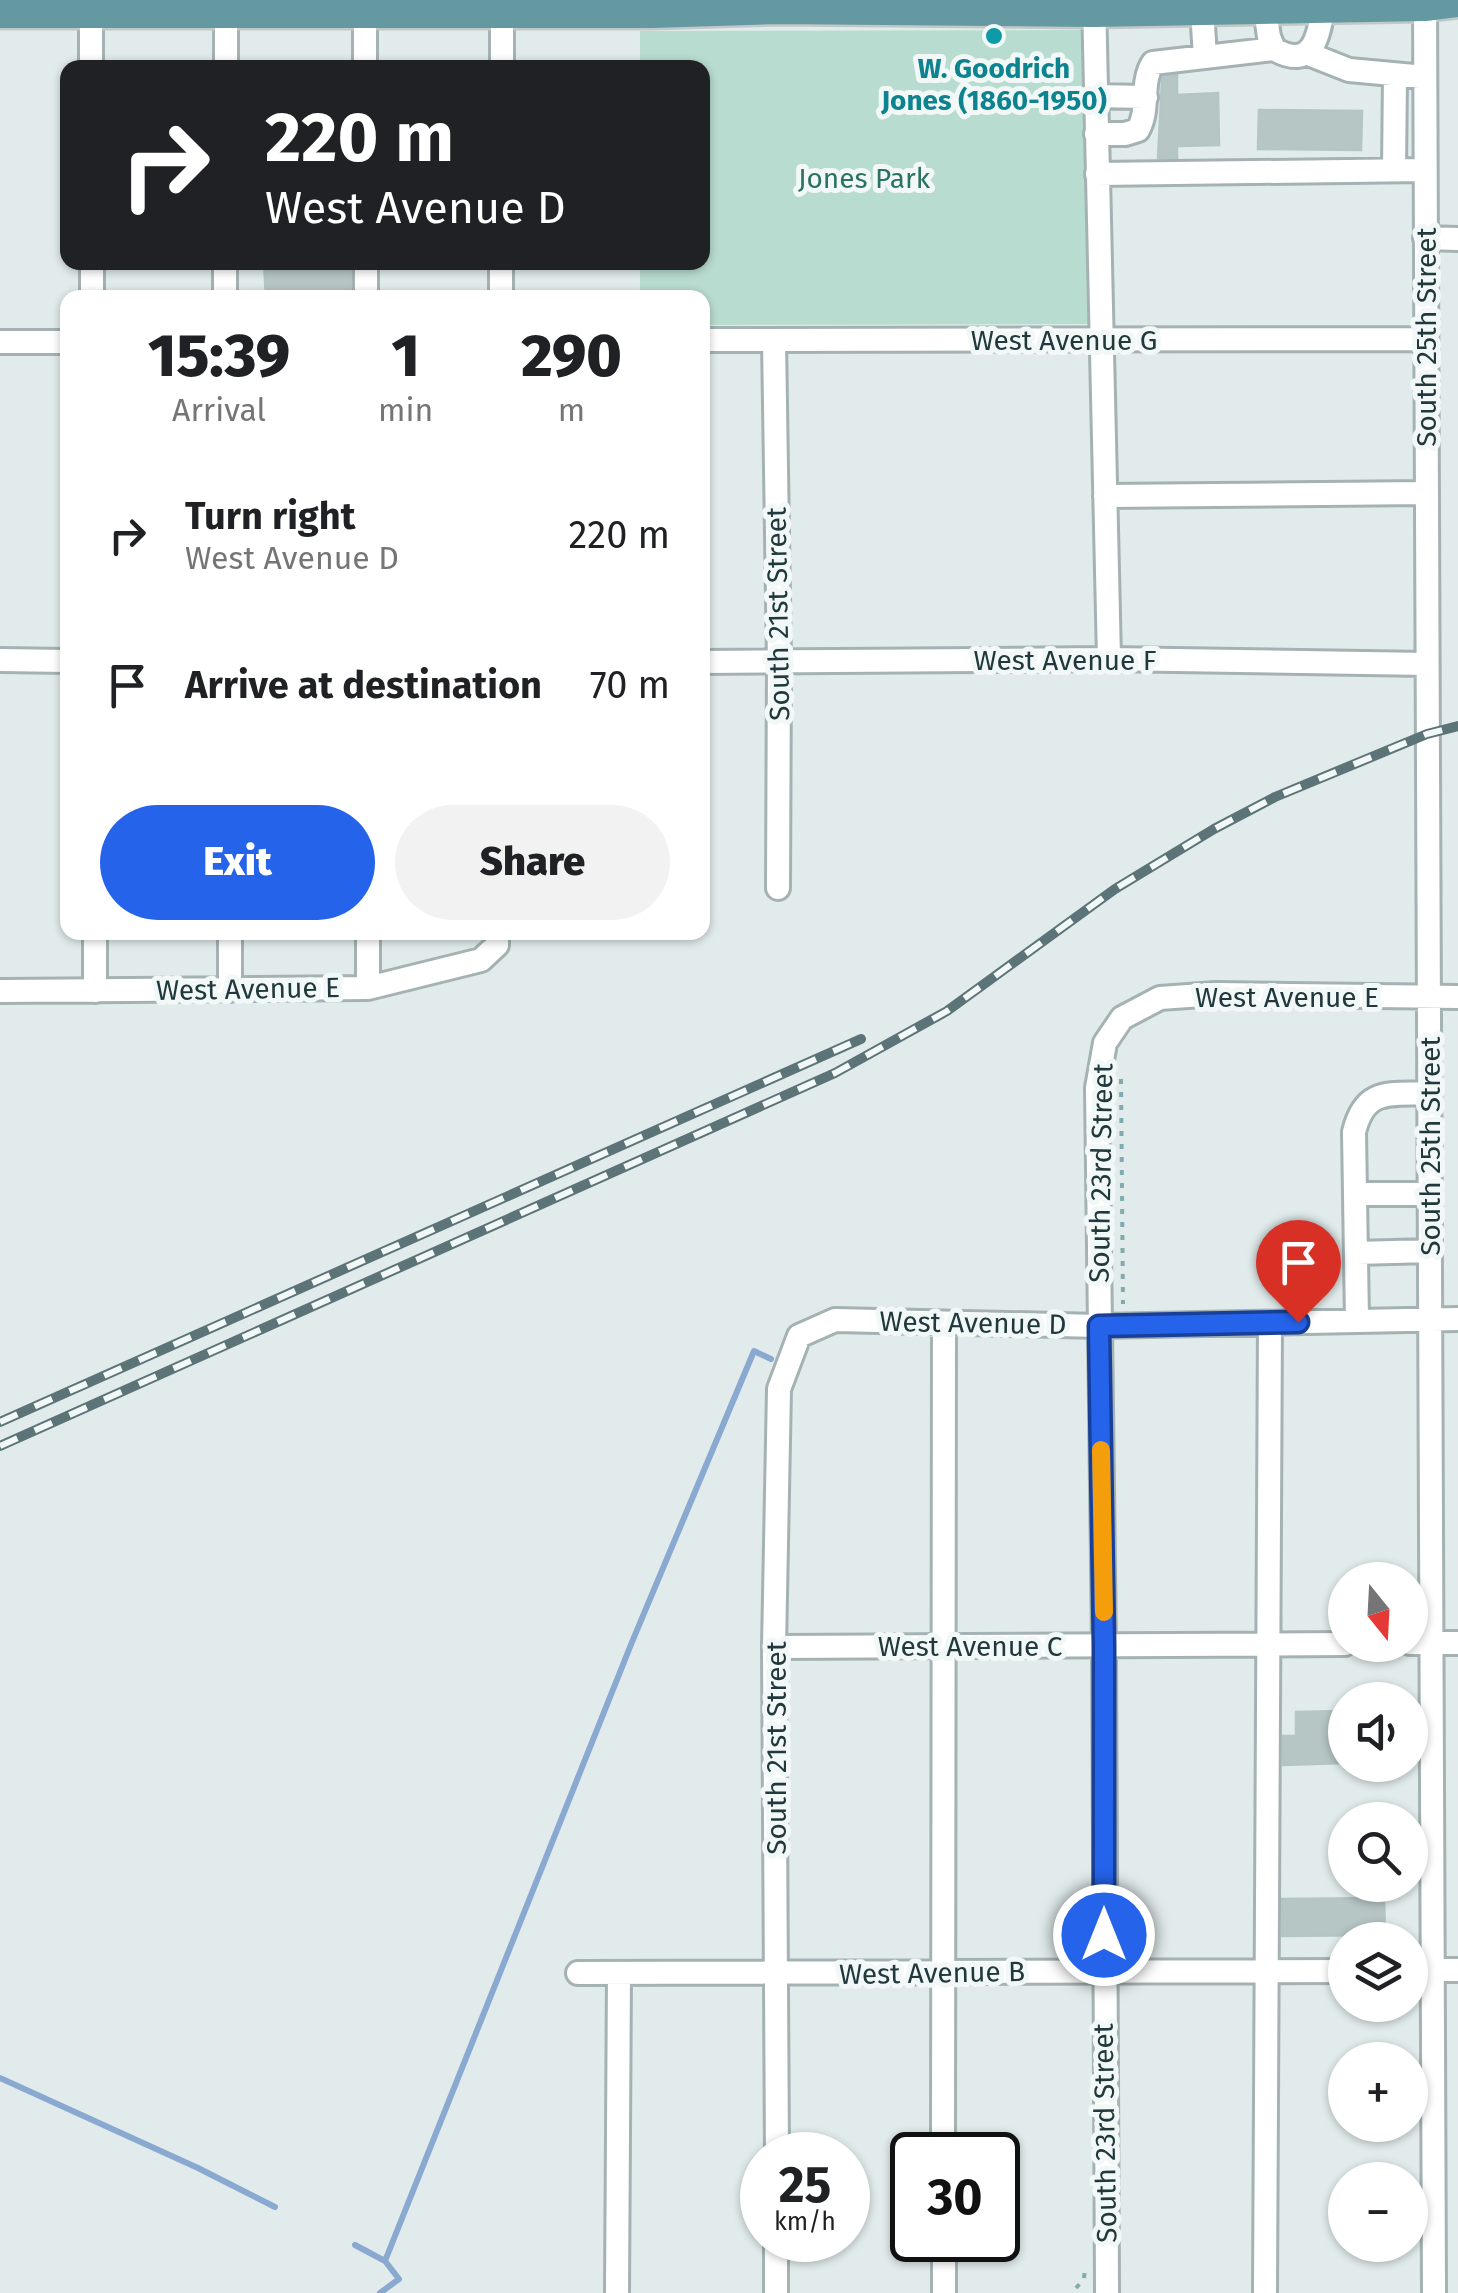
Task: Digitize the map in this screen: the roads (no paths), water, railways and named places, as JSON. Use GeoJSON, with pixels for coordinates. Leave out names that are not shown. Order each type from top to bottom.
{"type":"FeatureCollection","features":[{"type":"Feature","properties":{"kind":"main road"},"geometry":{"type":"LineString","coordinates":[[0,13],[91,6],[1094,6],[1202,10],[1458,2]]}},
{"type":"Feature","properties":{"kind":"main road"},"geometry":{"type":"LineString","coordinates":[[1424,3],[1458,12]]}},
{"type":"Feature","properties":{"kind":"street","name":"South 25th Street"},"geometry":{"type":"LineString","coordinates":[[1423,1562],[1430,1320],[1424,3]]}},
{"type":"Feature","properties":{"kind":"street"},"geometry":{"type":"LineString","coordinates":[[91,6],[91,60]]}},
{"type":"Feature","properties":{"kind":"street"},"geometry":{"type":"LineString","coordinates":[[226,6],[226,60]]}},
{"type":"Feature","properties":{"kind":"street"},"geometry":{"type":"LineString","coordinates":[[365,6],[365,60]]}},
{"type":"Feature","properties":{"kind":"street"},"geometry":{"type":"LineString","coordinates":[[1094,6],[1109,659]]}},
{"type":"Feature","properties":{"kind":"street"},"geometry":{"type":"LineString","coordinates":[[1260,6],[1274,48],[1282,53],[1306,53],[1349,70],[1425,77]]}},
{"type":"Feature","properties":{"kind":"street"},"geometry":{"type":"LineString","coordinates":[[502,7],[502,60]]}},
{"type":"Feature","properties":{"kind":"street"},"geometry":{"type":"LineString","coordinates":[[1306,53],[1319,37],[1323,8]]}},
{"type":"Feature","properties":{"kind":"street"},"geometry":{"type":"LineString","coordinates":[[1202,10],[1204,57]]}},
{"type":"Feature","properties":{"kind":"street"},"geometry":{"type":"LineString","coordinates":[[1096,134],[1138,130],[1144,119],[1147,72],[1153,63],[1252,54],[1274,48]]}},
{"type":"Feature","properties":{"kind":"street"},"geometry":{"type":"LineString","coordinates":[[1394,75],[1394,170]]}},
{"type":"Feature","properties":{"kind":"street"},"geometry":{"type":"LineString","coordinates":[[1095,96],[1146,97]]}},
{"type":"Feature","properties":{"kind":"street"},"geometry":{"type":"LineString","coordinates":[[1097,174],[1425,170]]}},
{"type":"Feature","properties":{"kind":"street"},"geometry":{"type":"LineString","coordinates":[[1426,238],[1458,239]]}},
{"type":"Feature","properties":{"kind":"street","name":"West Avenue G"},"geometry":{"type":"LineString","coordinates":[[710,340],[1426,339]]}},
{"type":"Feature","properties":{"kind":"street","name":"South 21st Street"},"geometry":{"type":"LineString","coordinates":[[774,340],[778,888]]}},
{"type":"Feature","properties":{"kind":"street"},"geometry":{"type":"LineString","coordinates":[[0,342],[60,342]]}},
{"type":"Feature","properties":{"kind":"street"},"geometry":{"type":"LineString","coordinates":[[1105,496],[1426,493]]}},
{"type":"Feature","properties":{"kind":"street","name":"West Avenue F"},"geometry":{"type":"LineString","coordinates":[[710,662],[1109,659],[1427,664]]}},
{"type":"Feature","properties":{"kind":"street"},"geometry":{"type":"LineString","coordinates":[[0,660],[60,661]]}},
{"type":"Feature","properties":{"kind":"street"},"geometry":{"type":"LineString","coordinates":[[95,940],[95,990]]}},
{"type":"Feature","properties":{"kind":"street"},"geometry":{"type":"LineString","coordinates":[[230,940],[230,990]]}},
{"type":"Feature","properties":{"kind":"street"},"geometry":{"type":"LineString","coordinates":[[368,940],[368,988]]}},
{"type":"Feature","properties":{"kind":"street","name":"West Avenue E"},"geometry":{"type":"LineString","coordinates":[[0,992],[368,988],[481,960],[494,943]]}},
{"type":"Feature","properties":{"kind":"street","name":"West Avenue E"},"geometry":{"type":"LineString","coordinates":[[1122,1018],[1160,998],[1458,998]]}},
{"type":"Feature","properties":{"kind":"street","name":"South 23rd Street"},"geometry":{"type":"LineString","coordinates":[[1107,2293],[1097,1088],[1104,1043],[1122,1018]]}},
{"type":"Feature","properties":{"kind":"street"},"geometry":{"type":"LineString","coordinates":[[1357,1321],[1354,1132],[1359,1111],[1378,1095],[1429,1093]]}},
{"type":"Feature","properties":{"kind":"street"},"geometry":{"type":"LineString","coordinates":[[1355,1194],[1430,1194]]}},
{"type":"Feature","properties":{"kind":"street"},"geometry":{"type":"LineString","coordinates":[[1356,1253],[1430,1251]]}},
{"type":"Feature","properties":{"kind":"street","name":"West Avenue D"},"geometry":{"type":"LineString","coordinates":[[795,1343],[798,1336],[836,1320],[1099,1326],[1458,1320]]}},
{"type":"Feature","properties":{"kind":"street"},"geometry":{"type":"LineString","coordinates":[[943,2132],[944,1323]]}},
{"type":"Feature","properties":{"kind":"street"},"geometry":{"type":"LineString","coordinates":[[1265,2293],[1270,1323]]}},
{"type":"Feature","properties":{"kind":"street","name":"South 21st Street"},"geometry":{"type":"LineString","coordinates":[[777,2132],[774,1647],[779,1388],[795,1343]]}},
{"type":"Feature","properties":{"kind":"street"},"geometry":{"type":"LineString","coordinates":[[1428,1643],[1458,1643]]}},
{"type":"Feature","properties":{"kind":"street","name":"West Avenue C"},"geometry":{"type":"LineString","coordinates":[[774,1647],[1328,1644]]}},
{"type":"Feature","properties":{"kind":"street","name":"South 25th Street"},"geometry":{"type":"LineString","coordinates":[[1421,1662],[1421,1922]]}},
{"type":"Feature","properties":{"kind":"street","name":"West Avenue B"},"geometry":{"type":"LineString","coordinates":[[578,1973],[1328,1970]]}},
{"type":"Feature","properties":{"kind":"street"},"geometry":{"type":"LineString","coordinates":[[1428,1970],[1458,1970]]}},
{"type":"Feature","properties":{"kind":"street"},"geometry":{"type":"LineString","coordinates":[[617,2293],[619,1974]]}},
{"type":"Feature","properties":{"kind":"street","name":"South 25th Street"},"geometry":{"type":"LineString","coordinates":[[1423,2022],[1434,2293]]}},
{"type":"Feature","properties":{"kind":"street"},"geometry":{"type":"LineString","coordinates":[[776,2262],[776,2293]]}},
{"type":"Feature","properties":{"kind":"street"},"geometry":{"type":"LineString","coordinates":[[944,2262],[944,2293]]}},
{"type":"Feature","properties":{"kind":"waterway"},"geometry":{"type":"LineString","coordinates":[[385,2261],[632,1642],[754,1351],[771,1359]]}},
{"type":"Feature","properties":{"kind":"waterway"},"geometry":{"type":"LineString","coordinates":[[0,2078],[275,2207]]}},
{"type":"Feature","properties":{"kind":"waterway"},"geometry":{"type":"LineString","coordinates":[[355,2245],[385,2261],[399,2279],[380,2293]]}},
{"type":"Feature","properties":{"kind":"railway"},"geometry":{"type":"LineString","coordinates":[[0,1446],[835,1073],[947,1011],[1115,889],[1214,829],[1275,797],[1427,734],[1458,726]]}},
{"type":"Feature","properties":{"kind":"railway"},"geometry":{"type":"LineString","coordinates":[[0,1422],[861,1039]]}},
{"type":"Feature","properties":{"kind":"place","name":"W. Goodrich Jones (1860-1950)"},"geometry":{"type":"Point","coordinates":[994,36]}},
{"type":"Feature","properties":{"kind":"park label","name":"Jones Park"},"geometry":{"type":"Point","coordinates":[864,178]}}]}
